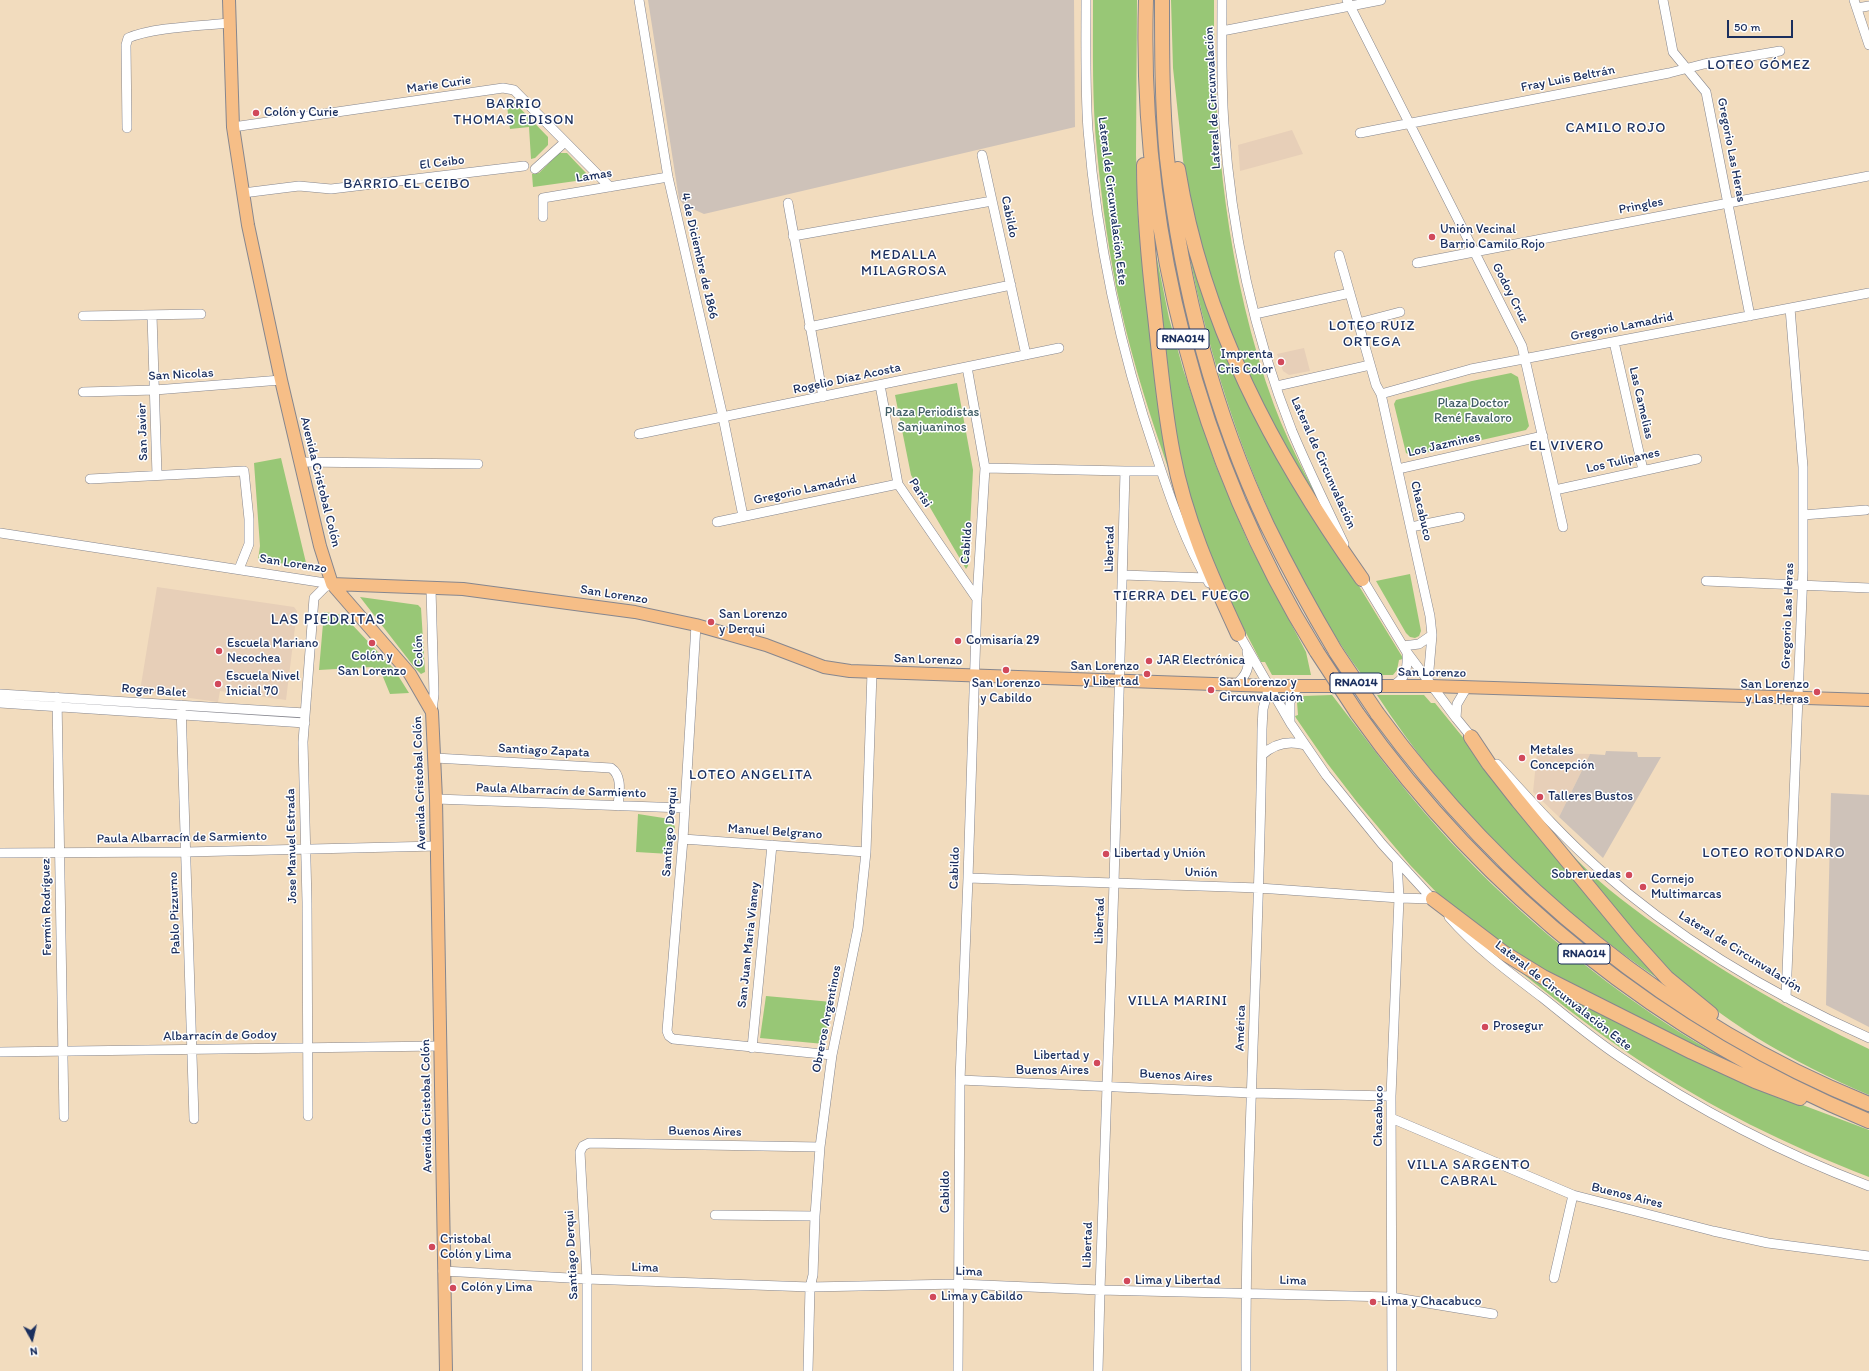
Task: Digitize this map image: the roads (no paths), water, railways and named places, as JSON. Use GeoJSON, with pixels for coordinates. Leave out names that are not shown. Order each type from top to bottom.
{"type":"FeatureCollection","features":[{"type":"Feature","properties":{"kind":"highway","name":"RNA014"},"geometry":{"type":"LineString","coordinates":[[1146,0],[1146,66],[1151,151],[1159,221],[1172,292],[1192,368],[1213,435],[1246,517],[1281,589],[1317,652],[1357,713],[1413,787],[1469,849],[1530,908],[1590,959],[1656,1008],[1719,1047],[1774,1077],[1869,1122]]}},
{"type":"Feature","properties":{"kind":"highway","name":"RNA014"},"geometry":{"type":"LineString","coordinates":[[1162,0],[1165,133],[1175,217],[1186,280],[1206,359],[1234,444],[1266,523],[1296,583],[1336,652],[1377,713],[1414,763],[1461,817],[1510,868],[1552,906],[1605,950],[1694,1013],[1752,1047],[1815,1080],[1869,1104]]}},
{"type":"Feature","properties":{"kind":"highway"},"geometry":{"type":"LineString","coordinates":[[1162,51],[1180,184],[1196,252],[1217,318],[1243,378],[1272,435],[1329,532],[1362,579]]}},
{"type":"Feature","properties":{"kind":"highway"},"geometry":{"type":"LineString","coordinates":[[1146,66],[1144,185],[1147,247],[1170,438],[1183,497],[1203,557],[1238,634]]}},
{"type":"Feature","properties":{"kind":"highway"},"geometry":{"type":"LineString","coordinates":[[1471,737],[1489,764],[1518,801],[1639,948],[1667,978],[1752,1047]]}},
{"type":"Feature","properties":{"kind":"highway"},"geometry":{"type":"LineString","coordinates":[[1433,899],[1504,953],[1567,990],[1692,1052],[1755,1081],[1869,1122]]}},
{"type":"Feature","properties":{"kind":"main road","name":"Avenida Cristobal Colón"},"geometry":{"type":"LineString","coordinates":[[229,0],[233,127],[248,225],[281,380],[320,546],[332,584],[410,674],[432,712],[435,758],[437,846],[443,1271],[446,1371]]}},
{"type":"Feature","properties":{"kind":"main road","name":"San Lorenzo"},"geometry":{"type":"LineString","coordinates":[[332,584],[431,589],[463,589],[527,596],[635,612],[696,625],[766,645],[824,667],[850,671],[1269,686],[1392,686],[1429,683],[1467,687],[1869,700]]}},
{"type":"Feature","properties":{"kind":"street","name":"4 de Diciembre de 1866"},"geometry":{"type":"LineString","coordinates":[[639,0],[668,177],[723,417],[743,516]]}},
{"type":"Feature","properties":{"kind":"street","name":"Lateral de Circunvalación Este"},"geometry":{"type":"LineString","coordinates":[[1086,0],[1088,129],[1102,243],[1121,337],[1141,411],[1161,470],[1185,533],[1206,578],[1246,650],[1254,658],[1291,724],[1350,806],[1397,861],[1461,930],[1493,958],[1587,1033],[1634,1066],[1700,1107],[1745,1131],[1811,1162],[1869,1186]]}},
{"type":"Feature","properties":{"kind":"street","name":"Lateral de Circunvalación"},"geometry":{"type":"LineString","coordinates":[[1222,0],[1224,124],[1228,168],[1240,246],[1255,314],[1290,426],[1310,473],[1362,579],[1405,649],[1429,683],[1471,737],[1561,832],[1599,868],[1652,911],[1692,940],[1739,970],[1786,998],[1869,1038]]}},
{"type":"Feature","properties":{"kind":"street"},"geometry":{"type":"LineString","coordinates":[[1222,31],[1348,3],[1381,0]]}},
{"type":"Feature","properties":{"kind":"street","name":"Gregorio Las Heras"},"geometry":{"type":"LineString","coordinates":[[1663,0],[1673,52],[1706,92],[1750,316]]}},
{"type":"Feature","properties":{"kind":"street","name":"Godoy Cruz"},"geometry":{"type":"LineString","coordinates":[[1348,3],[1522,346],[1563,527]]}},
{"type":"Feature","properties":{"kind":"street"},"geometry":{"type":"LineString","coordinates":[[1869,6],[1856,4],[1869,45]]}},
{"type":"Feature","properties":{"kind":"street"},"geometry":{"type":"LineString","coordinates":[[127,128],[126,45],[128,38],[137,34],[230,23]]}},
{"type":"Feature","properties":{"kind":"street","name":"Fray Luis Beltrán"},"geometry":{"type":"LineString","coordinates":[[1360,133],[1780,51]]}},
{"type":"Feature","properties":{"kind":"street","name":"Marie Curie"},"geometry":{"type":"LineString","coordinates":[[233,127],[504,88],[514,90],[610,187]]}},
{"type":"Feature","properties":{"kind":"street"},"geometry":{"type":"LineString","coordinates":[[535,169],[565,142]]}},
{"type":"Feature","properties":{"kind":"street","name":"Cabildo"},"geometry":{"type":"LineString","coordinates":[[982,155],[1026,355]]}},
{"type":"Feature","properties":{"kind":"street","name":"El Ceibo"},"geometry":{"type":"LineString","coordinates":[[243,193],[299,186],[331,189],[524,166]]}},
{"type":"Feature","properties":{"kind":"street","name":"Pringles"},"geometry":{"type":"LineString","coordinates":[[1417,262],[1869,176]]}},
{"type":"Feature","properties":{"kind":"street","name":"Lamas"},"geometry":{"type":"LineString","coordinates":[[543,217],[543,198],[668,177]]}},
{"type":"Feature","properties":{"kind":"street"},"geometry":{"type":"LineString","coordinates":[[793,236],[992,201]]}},
{"type":"Feature","properties":{"kind":"street"},"geometry":{"type":"LineString","coordinates":[[788,203],[823,397]]}},
{"type":"Feature","properties":{"kind":"street","name":"Chacabuco"},"geometry":{"type":"LineString","coordinates":[[1339,255],[1376,385],[1381,394],[1430,616],[1432,635],[1429,683]]}},
{"type":"Feature","properties":{"kind":"street"},"geometry":{"type":"LineString","coordinates":[[809,326],[1011,286]]}},
{"type":"Feature","properties":{"kind":"street"},"geometry":{"type":"LineString","coordinates":[[1255,314],[1350,293]]}},
{"type":"Feature","properties":{"kind":"street","name":"Gregorio Lamadrid"},"geometry":{"type":"LineString","coordinates":[[1381,394],[1471,369],[1869,293]]}},
{"type":"Feature","properties":{"kind":"street","name":"Gregorio Las Heras"},"geometry":{"type":"LineString","coordinates":[[1786,998],[1803,585],[1803,467],[1790,308]]}},
{"type":"Feature","properties":{"kind":"street"},"geometry":{"type":"LineString","coordinates":[[1358,323],[1400,312]]}},
{"type":"Feature","properties":{"kind":"street"},"geometry":{"type":"LineString","coordinates":[[83,316],[201,314]]}},
{"type":"Feature","properties":{"kind":"street","name":"San Javier"},"geometry":{"type":"LineString","coordinates":[[152,315],[157,476]]}},
{"type":"Feature","properties":{"kind":"street","name":"Las Camelias"},"geometry":{"type":"LineString","coordinates":[[1614,342],[1643,470]]}},
{"type":"Feature","properties":{"kind":"street","name":"Rogelio Díaz Acosta"},"geometry":{"type":"LineString","coordinates":[[639,434],[1059,348]]}},
{"type":"Feature","properties":{"kind":"street"},"geometry":{"type":"LineString","coordinates":[[1277,386],[1370,365]]}},
{"type":"Feature","properties":{"kind":"street","name":"Cabildo"},"geometry":{"type":"LineString","coordinates":[[958,1371],[960,1080],[977,599],[985,468],[967,367]]}},
{"type":"Feature","properties":{"kind":"street","name":"San Nicolas"},"geometry":{"type":"LineString","coordinates":[[83,392],[154,390],[281,380]]}},
{"type":"Feature","properties":{"kind":"street","name":"Parisi"},"geometry":{"type":"LineString","coordinates":[[880,385],[898,484],[977,599]]}},
{"type":"Feature","properties":{"kind":"street","name":"Los Jazmines"},"geometry":{"type":"LineString","coordinates":[[1398,469],[1543,436]]}},
{"type":"Feature","properties":{"kind":"street","name":"Los Tulipanes"},"geometry":{"type":"LineString","coordinates":[[1555,490],[1697,459]]}},
{"type":"Feature","properties":{"kind":"street"},"geometry":{"type":"LineString","coordinates":[[300,462],[478,464]]}},
{"type":"Feature","properties":{"kind":"street"},"geometry":{"type":"LineString","coordinates":[[985,468],[1125,471],[1161,470]]}},
{"type":"Feature","properties":{"kind":"street"},"geometry":{"type":"LineString","coordinates":[[90,479],[244,471],[249,519],[249,544],[239,569]]}},
{"type":"Feature","properties":{"kind":"street","name":"Libertad"},"geometry":{"type":"LineString","coordinates":[[1098,1371],[1114,882],[1118,681],[1123,575],[1125,471]]}},
{"type":"Feature","properties":{"kind":"street","name":"Gregorio Lamadrid"},"geometry":{"type":"LineString","coordinates":[[718,522],[898,484]]}},
{"type":"Feature","properties":{"kind":"street"},"geometry":{"type":"LineString","coordinates":[[1803,516],[1866,510]]}},
{"type":"Feature","properties":{"kind":"street"},"geometry":{"type":"LineString","coordinates":[[1411,527],[1460,517]]}},
{"type":"Feature","properties":{"kind":"street","name":"San Lorenzo"},"geometry":{"type":"LineString","coordinates":[[0,533],[332,584]]}},
{"type":"Feature","properties":{"kind":"street"},"geometry":{"type":"LineString","coordinates":[[1123,575],[1206,578]]}},
{"type":"Feature","properties":{"kind":"street"},"geometry":{"type":"LineString","coordinates":[[1706,581],[1869,588]]}},
{"type":"Feature","properties":{"kind":"street","name":"Jose Manuel Estrada"},"geometry":{"type":"LineString","coordinates":[[308,1116],[303,742],[314,598],[325,587],[332,584]]}},
{"type":"Feature","properties":{"kind":"street","name":"Colón"},"geometry":{"type":"LineString","coordinates":[[431,589],[434,694],[432,712]]}},
{"type":"Feature","properties":{"kind":"street","name":"Santiago Derqui"},"geometry":{"type":"LineString","coordinates":[[696,625],[683,839],[667,1030],[669,1036],[673,1039],[752,1048]]}},
{"type":"Feature","properties":{"kind":"street"},"geometry":{"type":"LineString","coordinates":[[1392,686],[1400,682],[1404,675],[1407,665],[1405,649],[1419,644],[1432,635]]}},
{"type":"Feature","properties":{"kind":"street"},"geometry":{"type":"LineString","coordinates":[[1235,685],[1243,679],[1248,671],[1246,650]]}},
{"type":"Feature","properties":{"kind":"street","name":"Obreros Argentinos"},"geometry":{"type":"LineString","coordinates":[[808,1371],[810,1287],[813,1275],[815,1216],[820,1147],[832,1055],[858,928],[866,852],[872,672]]}},
{"type":"Feature","properties":{"kind":"street","name":"América"},"geometry":{"type":"LineString","coordinates":[[1246,1371],[1246,1293],[1259,888],[1263,709],[1269,686]]}},
{"type":"Feature","properties":{"kind":"street"},"geometry":{"type":"LineString","coordinates":[[1291,724],[1289,706],[1292,696],[1298,686]]}},
{"type":"Feature","properties":{"kind":"street"},"geometry":{"type":"LineString","coordinates":[[1456,718],[1457,704],[1467,687]]}},
{"type":"Feature","properties":{"kind":"street","name":"Roger Balet"},"geometry":{"type":"LineString","coordinates":[[0,694],[305,713]]}},
{"type":"Feature","properties":{"kind":"street","name":"Fermín Rodríguez"},"geometry":{"type":"LineString","coordinates":[[57,697],[64,1117]]}},
{"type":"Feature","properties":{"kind":"street","name":"Roger Balet"},"geometry":{"type":"LineString","coordinates":[[0,704],[305,723]]}},
{"type":"Feature","properties":{"kind":"street","name":"Pablo Pizzurno"},"geometry":{"type":"LineString","coordinates":[[181,705],[194,1119]]}},
{"type":"Feature","properties":{"kind":"street"},"geometry":{"type":"LineString","coordinates":[[1262,755],[1276,745],[1295,743],[1305,745]]}},
{"type":"Feature","properties":{"kind":"street","name":"Santiago Zapata"},"geometry":{"type":"LineString","coordinates":[[435,758],[611,768],[616,772],[619,778],[618,806]]}},
{"type":"Feature","properties":{"kind":"street","name":"Paula Albarracín de Sarmiento"},"geometry":{"type":"LineString","coordinates":[[436,799],[684,808]]}},
{"type":"Feature","properties":{"kind":"street","name":"Manuel Belgrano"},"geometry":{"type":"LineString","coordinates":[[683,839],[866,852]]}},
{"type":"Feature","properties":{"kind":"street","name":"San Juan Maria Vianey"},"geometry":{"type":"LineString","coordinates":[[752,1048],[772,845]]}},
{"type":"Feature","properties":{"kind":"street","name":"Paula Albarracín de Sarmiento"},"geometry":{"type":"LineString","coordinates":[[0,853],[186,852],[437,846]]}},
{"type":"Feature","properties":{"kind":"street","name":"Chacabuco"},"geometry":{"type":"LineString","coordinates":[[1392,1371],[1391,1096],[1399,898],[1397,861]]}},
{"type":"Feature","properties":{"kind":"street","name":"Unión"},"geometry":{"type":"LineString","coordinates":[[968,878],[1259,888],[1433,899]]}},
{"type":"Feature","properties":{"kind":"street","name":"Albarracín de Godoy"},"geometry":{"type":"LineString","coordinates":[[0,1052],[440,1046]]}},
{"type":"Feature","properties":{"kind":"street"},"geometry":{"type":"LineString","coordinates":[[752,1048],[832,1055]]}},
{"type":"Feature","properties":{"kind":"street","name":"Buenos Aires"},"geometry":{"type":"LineString","coordinates":[[960,1080],[1252,1093],[1391,1096]]}},
{"type":"Feature","properties":{"kind":"street","name":"Buenos Aires"},"geometry":{"type":"LineString","coordinates":[[1391,1118],[1573,1195],[1713,1231],[1768,1243],[1869,1256]]}},
{"type":"Feature","properties":{"kind":"street","name":"Santiago Derqui"},"geometry":{"type":"LineString","coordinates":[[588,1371],[587,1279],[580,1152],[584,1146],[589,1143]]}},
{"type":"Feature","properties":{"kind":"street","name":"Buenos Aires"},"geometry":{"type":"LineString","coordinates":[[589,1143],[820,1147]]}},
{"type":"Feature","properties":{"kind":"street"},"geometry":{"type":"LineString","coordinates":[[1554,1278],[1573,1195]]}},
{"type":"Feature","properties":{"kind":"street"},"geometry":{"type":"LineString","coordinates":[[715,1215],[815,1216]]}},
{"type":"Feature","properties":{"kind":"street","name":"Lima"},"geometry":{"type":"LineString","coordinates":[[443,1271],[587,1279],[810,1287],[959,1284],[1100,1290],[1391,1297],[1493,1314]]}},
{"type":"Feature","properties":{"kind":"place","name":"Colón y Curie"},"geometry":{"type":"Point","coordinates":[256,113]}},
{"type":"Feature","properties":{"kind":"place","name":"Unión Vecinal Barrio Camilo Rojo"},"geometry":{"type":"Point","coordinates":[1432,237]}},
{"type":"Feature","properties":{"kind":"place","name":"Imprenta Cris Color"},"geometry":{"type":"Point","coordinates":[1281,362]}},
{"type":"Feature","properties":{"kind":"place","name":"San Lorenzo y Derqui"},"geometry":{"type":"Point","coordinates":[711,622]}},
{"type":"Feature","properties":{"kind":"place","name":"Comisaría 29"},"geometry":{"type":"Point","coordinates":[958,641]}},
{"type":"Feature","properties":{"kind":"place","name":"Colón y San Lorenzo"},"geometry":{"type":"Point","coordinates":[372,643]}},
{"type":"Feature","properties":{"kind":"place","name":"Escuela Mariano Necochea"},"geometry":{"type":"Point","coordinates":[219,651]}},
{"type":"Feature","properties":{"kind":"place","name":"JAR Electrónica"},"geometry":{"type":"Point","coordinates":[1149,661]}},
{"type":"Feature","properties":{"kind":"place","name":"San Lorenzo y Cabildo"},"geometry":{"type":"Point","coordinates":[1006,670]}},
{"type":"Feature","properties":{"kind":"place","name":"San Lorenzo y Libertad"},"geometry":{"type":"Point","coordinates":[1147,674]}},
{"type":"Feature","properties":{"kind":"place","name":"Escuela Nivel Inicial 70"},"geometry":{"type":"Point","coordinates":[218,684]}},
{"type":"Feature","properties":{"kind":"place","name":"San Lorenzo y Circunvalación"},"geometry":{"type":"Point","coordinates":[1211,690]}},
{"type":"Feature","properties":{"kind":"place","name":"San Lorenzo y Las Heras"},"geometry":{"type":"Point","coordinates":[1817,692]}},
{"type":"Feature","properties":{"kind":"place","name":"Metales Concepción"},"geometry":{"type":"Point","coordinates":[1522,758]}},
{"type":"Feature","properties":{"kind":"place","name":"Talleres Bustos"},"geometry":{"type":"Point","coordinates":[1540,797]}},
{"type":"Feature","properties":{"kind":"place","name":"Libertad y Unión"},"geometry":{"type":"Point","coordinates":[1106,854]}},
{"type":"Feature","properties":{"kind":"place","name":"Sobreruedas"},"geometry":{"type":"Point","coordinates":[1629,875]}},
{"type":"Feature","properties":{"kind":"place","name":"Cornejo Multimarcas"},"geometry":{"type":"Point","coordinates":[1643,887]}},
{"type":"Feature","properties":{"kind":"place","name":"Prosegur"},"geometry":{"type":"Point","coordinates":[1485,1027]}},
{"type":"Feature","properties":{"kind":"place","name":"Libertad y Buenos Aires"},"geometry":{"type":"Point","coordinates":[1097,1063]}},
{"type":"Feature","properties":{"kind":"place","name":"Cristobal Colón y Lima"},"geometry":{"type":"Point","coordinates":[432,1247]}},
{"type":"Feature","properties":{"kind":"place","name":"Lima y Libertad"},"geometry":{"type":"Point","coordinates":[1127,1281]}},
{"type":"Feature","properties":{"kind":"place","name":"Colón y Lima"},"geometry":{"type":"Point","coordinates":[453,1288]}},
{"type":"Feature","properties":{"kind":"place","name":"Lima y Cabildo"},"geometry":{"type":"Point","coordinates":[933,1297]}},
{"type":"Feature","properties":{"kind":"place","name":"Lima y Chacabuco"},"geometry":{"type":"Point","coordinates":[1373,1302]}},
{"type":"Feature","properties":{"kind":"district","name":"LOTEO GÓMEZ"},"geometry":{"type":"Point","coordinates":[1759,65]}},
{"type":"Feature","properties":{"kind":"district","name":"BARRIO THOMAS EDISON"},"geometry":{"type":"Point","coordinates":[514,112]}},
{"type":"Feature","properties":{"kind":"district","name":"CAMILO ROJO"},"geometry":{"type":"Point","coordinates":[1616,128]}},
{"type":"Feature","properties":{"kind":"district","name":"BARRIO EL CEIBO"},"geometry":{"type":"Point","coordinates":[407,184]}},
{"type":"Feature","properties":{"kind":"district","name":"MEDALLA MILAGROSA"},"geometry":{"type":"Point","coordinates":[904,264]}},
{"type":"Feature","properties":{"kind":"district","name":"LOTEO RUIZ ORTEGA"},"geometry":{"type":"Point","coordinates":[1372,334]}},
{"type":"Feature","properties":{"kind":"district","name":"EL VIVERO"},"geometry":{"type":"Point","coordinates":[1567,446]}},
{"type":"Feature","properties":{"kind":"district","name":"TIERRA DEL FUEGO"},"geometry":{"type":"Point","coordinates":[1182,596]}},
{"type":"Feature","properties":{"kind":"district","name":"LAS PIEDRITAS"},"geometry":{"type":"Point","coordinates":[328,620]}},
{"type":"Feature","properties":{"kind":"district","name":"LOTEO ANGELITA"},"geometry":{"type":"Point","coordinates":[751,775]}},
{"type":"Feature","properties":{"kind":"district","name":"LOTEO ROTONDARO"},"geometry":{"type":"Point","coordinates":[1774,853]}},
{"type":"Feature","properties":{"kind":"district","name":"VILLA MARINI"},"geometry":{"type":"Point","coordinates":[1178,1001]}},
{"type":"Feature","properties":{"kind":"district","name":"VILLA SARGENTO CABRAL"},"geometry":{"type":"Point","coordinates":[1469,1174]}},
{"type":"Feature","properties":{"kind":"park label","name":"Plaza Doctor René Favaloro"},"geometry":{"type":"Point","coordinates":[1473,412]}},
{"type":"Feature","properties":{"kind":"park label","name":"Plaza Periodistas Sanjuaninos"},"geometry":{"type":"Point","coordinates":[932,420]}}]}
